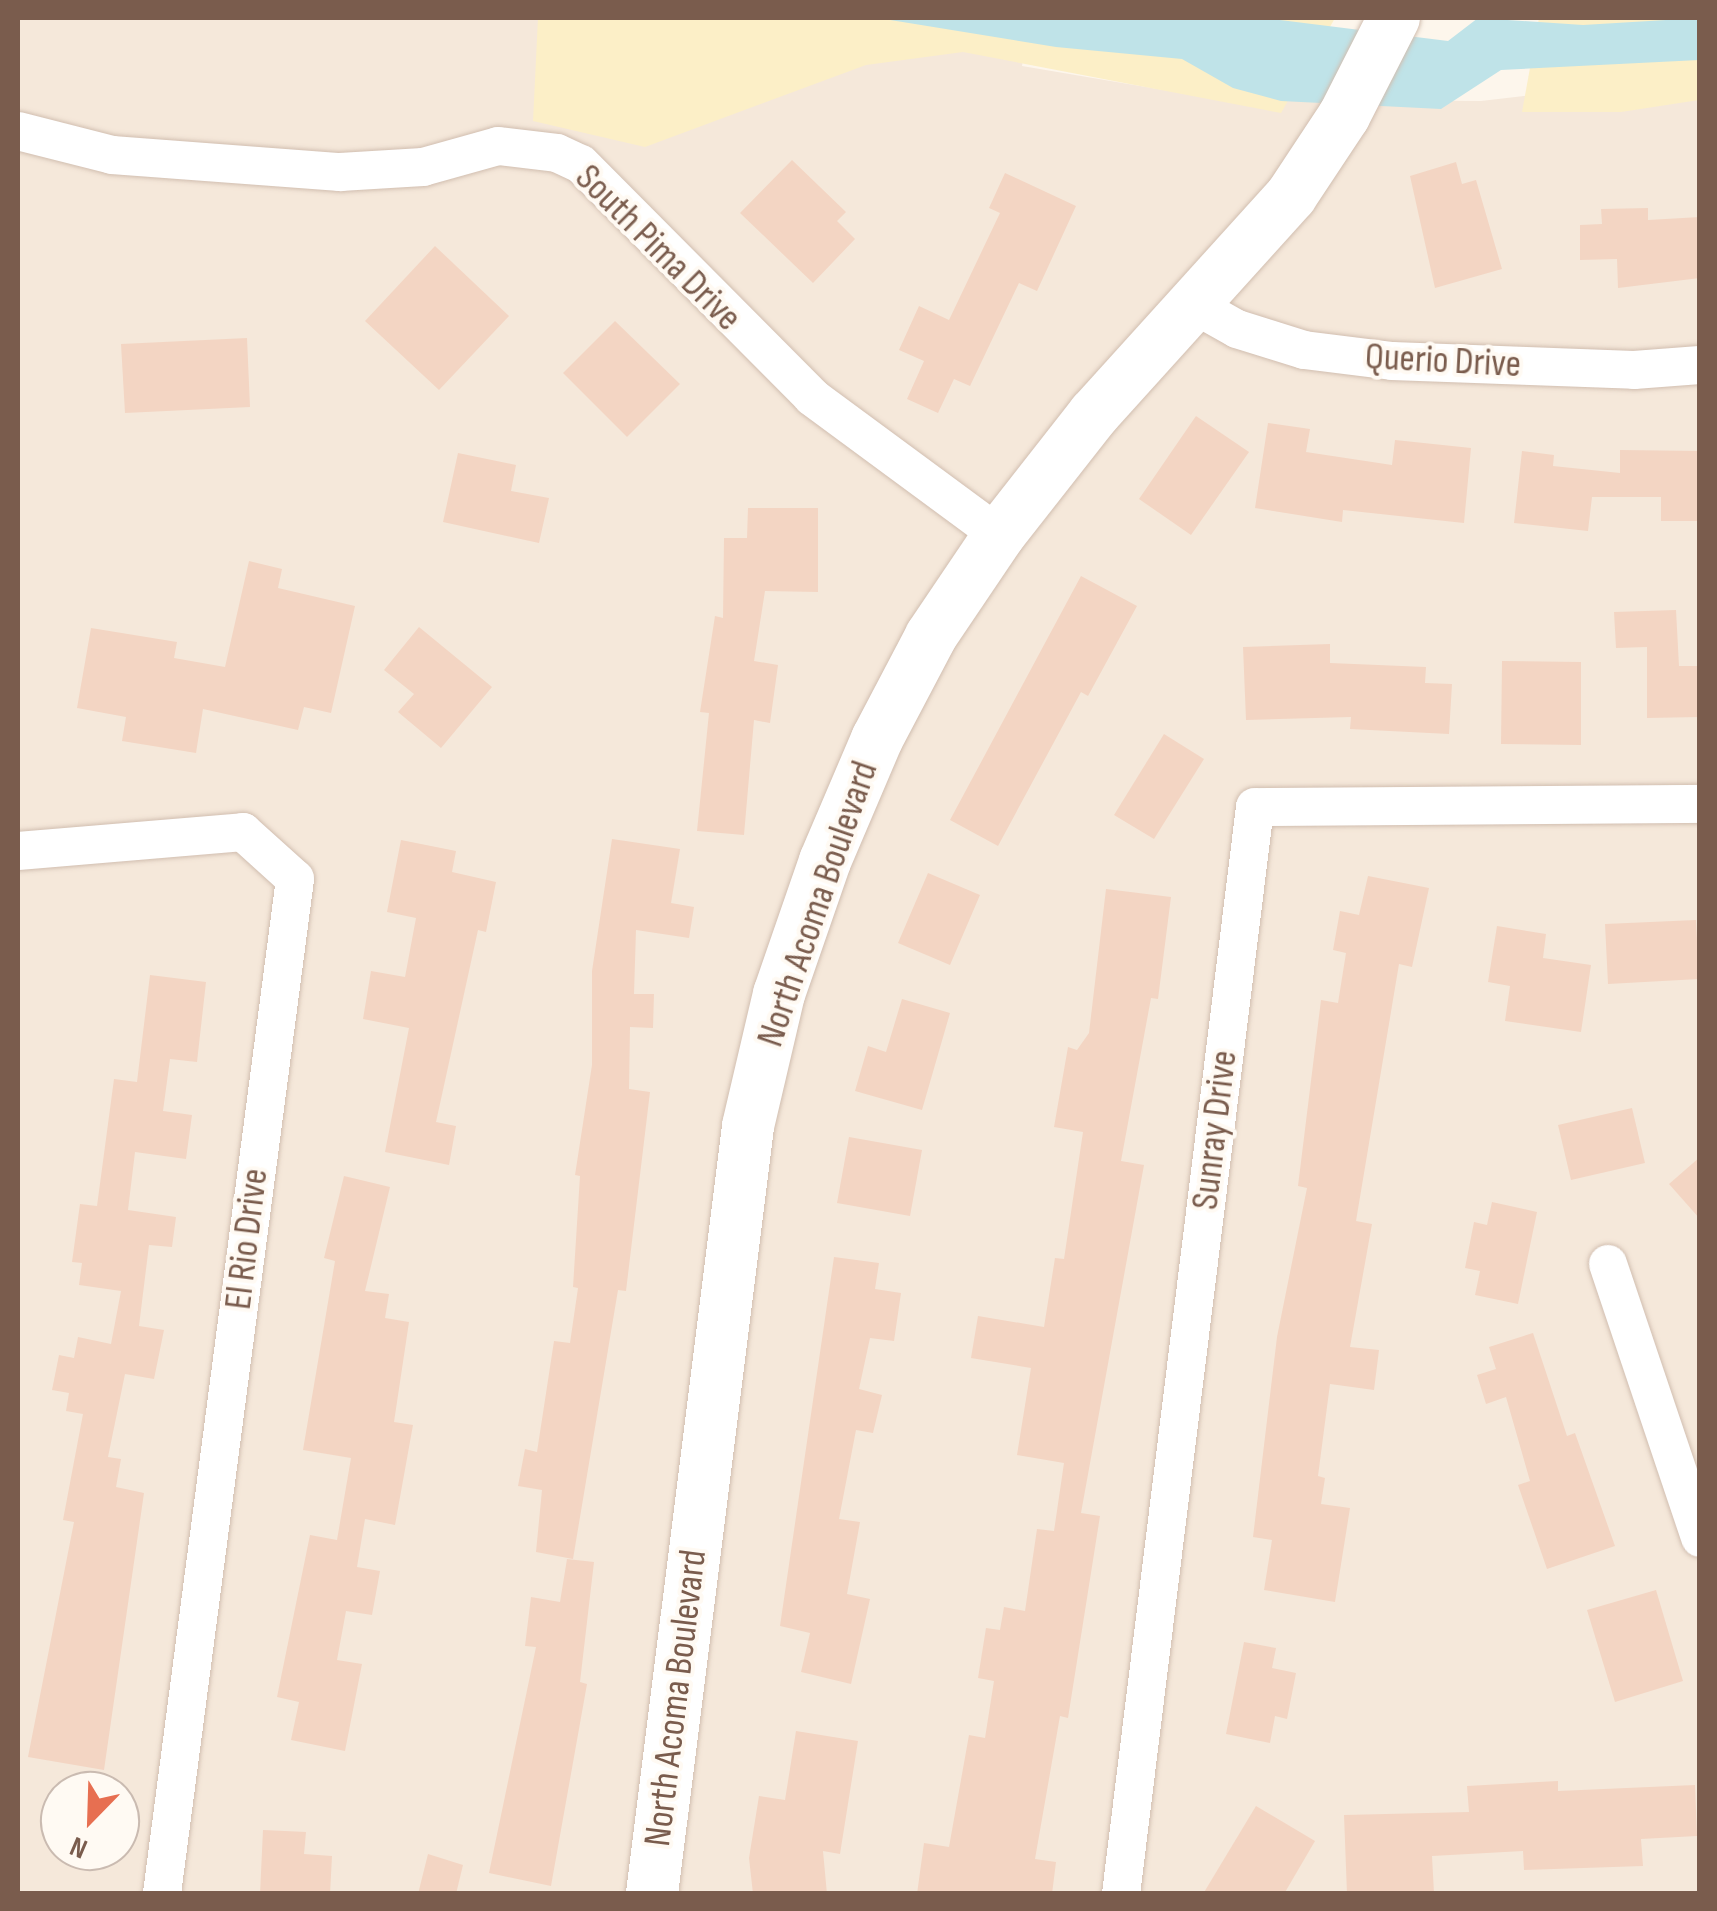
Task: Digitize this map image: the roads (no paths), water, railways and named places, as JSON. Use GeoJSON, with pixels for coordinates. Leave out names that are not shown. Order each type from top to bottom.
{"type":"FeatureCollection","features":[{"type":"Feature","properties":{"kind":"main road","name":"North Acoma Boulevard"},"geometry":{"type":"LineString","coordinates":[[652,1894],[748,1126],[779,994],[877,738],[931,636],[999,535],[1094,414],[1196,306],[1291,196],[1344,116],[1394,18]]}},
{"type":"Feature","properties":{"kind":"street","name":"South Pima Drive"},"geometry":{"type":"LineString","coordinates":[[18,131],[112,155],[340,172],[423,167],[498,146],[557,153],[581,164],[812,397],[999,535]]}},
{"type":"Feature","properties":{"kind":"street","name":"Querio Drive"},"geometry":{"type":"LineString","coordinates":[[1196,306],[1237,330],[1304,350],[1392,361],[1634,370],[1700,365]]}},
{"type":"Feature","properties":{"kind":"street","name":"Sunray Drive"},"geometry":{"type":"LineString","coordinates":[[1121,1894],[1255,807],[1700,804]]}},
{"type":"Feature","properties":{"kind":"street","name":"El Rio Drive"},"geometry":{"type":"LineString","coordinates":[[18,852],[244,832],[294,879],[162,1894]]}},
{"type":"Feature","properties":{"kind":"street"},"geometry":{"type":"LineString","coordinates":[[1608,1264],[1700,1538]]}},
{"type":"Feature","properties":{"kind":"water"},"geometry":{"type":"Polygon","coordinates":[[[878,18],[1264,18],[1448,41],[1478,18],[1583,25],[1699,18],[1699,60],[1501,70],[1441,109],[1281,101],[1233,88],[1182,59],[1056,47],[878,18]]]}}]}
